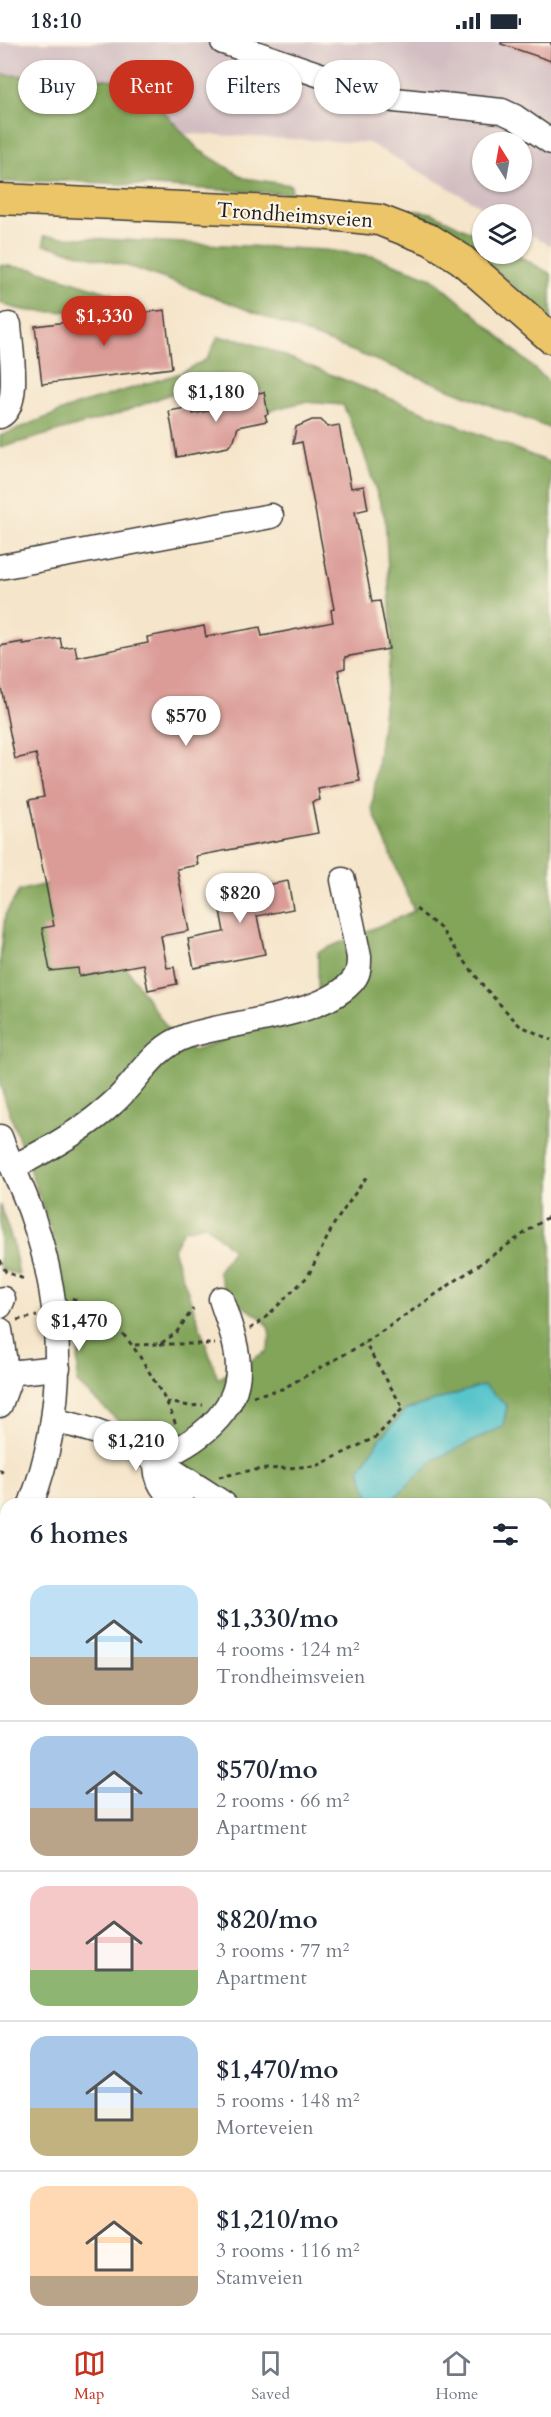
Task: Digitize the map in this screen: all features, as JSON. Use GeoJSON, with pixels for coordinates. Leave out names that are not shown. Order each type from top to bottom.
{"type":"FeatureCollection","features":[{"type":"Feature","properties":{"kind":"main road","name":"Trondheimsveien"},"geometry":{"type":"LineString","coordinates":[[0,199],[300,212],[379,220],[431,240],[461,259],[551,338]]}},
{"type":"Feature","properties":{"kind":"street"},"geometry":{"type":"LineString","coordinates":[[223,42],[394,100],[502,111],[515,117],[551,142]]}},
{"type":"Feature","properties":{"kind":"street"},"geometry":{"type":"LineString","coordinates":[[0,416],[4,414],[14,395],[9,326]]}},
{"type":"Feature","properties":{"kind":"street"},"geometry":{"type":"LineString","coordinates":[[0,567],[272,516]]}},
{"type":"Feature","properties":{"kind":"street"},"geometry":{"type":"LineString","coordinates":[[13,1167],[50,1148],[98,1115],[127,1089],[152,1058],[175,1041],[313,1006],[328,999],[354,980],[359,957],[343,880]]}},
{"type":"Feature","properties":{"kind":"street"},"geometry":{"type":"LineString","coordinates":[[0,1137],[34,1219],[44,1257],[55,1324],[58,1368],[54,1421],[33,1498]]}},
{"type":"Feature","properties":{"kind":"street"},"geometry":{"type":"LineString","coordinates":[[156,1459],[179,1450],[209,1428],[231,1402],[236,1389],[238,1368],[234,1341],[221,1299]]}},
{"type":"Feature","properties":{"kind":"street"},"geometry":{"type":"LineString","coordinates":[[0,1405],[6,1391],[8,1373],[3,1314]]}},
{"type":"Feature","properties":{"kind":"street"},"geometry":{"type":"LineString","coordinates":[[8,1373],[58,1368]]}},
{"type":"Feature","properties":{"kind":"street"},"geometry":{"type":"LineString","coordinates":[[54,1421],[100,1432],[156,1459],[215,1498]]}},
{"type":"Feature","properties":{"kind":"street"},"geometry":{"type":"LineString","coordinates":[[156,1459],[159,1485],[173,1498]]}},
{"type":"Feature","properties":{"kind":"path"},"geometry":{"type":"LineString","coordinates":[[416,909],[440,928],[484,987],[519,1025],[551,1040]]}},
{"type":"Feature","properties":{"kind":"path"},"geometry":{"type":"LineString","coordinates":[[134,1345],[206,1345],[234,1341],[264,1319],[308,1275],[334,1224],[367,1176]]}},
{"type":"Feature","properties":{"kind":"path"},"geometry":{"type":"LineString","coordinates":[[166,1402],[190,1406],[231,1402],[282,1389],[365,1343],[551,1215]]}},
{"type":"Feature","properties":{"kind":"path"},"geometry":{"type":"LineString","coordinates":[[0,1260],[3,1269],[10,1275],[24,1279]]}},
{"type":"Feature","properties":{"kind":"path"},"geometry":{"type":"LineString","coordinates":[[0,1274],[3,1269]]}},
{"type":"Feature","properties":{"kind":"path"},"geometry":{"type":"LineString","coordinates":[[65,1294],[96,1310],[134,1345],[166,1402],[176,1425],[179,1450]]}},
{"type":"Feature","properties":{"kind":"path"},"geometry":{"type":"LineString","coordinates":[[38,1309],[39,1324]]}},
{"type":"Feature","properties":{"kind":"path"},"geometry":{"type":"LineString","coordinates":[[160,1344],[176,1333],[193,1309]]}},
{"type":"Feature","properties":{"kind":"path"},"geometry":{"type":"LineString","coordinates":[[3,1314],[39,1316]]}},
{"type":"Feature","properties":{"kind":"path"},"geometry":{"type":"LineString","coordinates":[[190,1482],[253,1470],[317,1466],[376,1437],[403,1408],[365,1343]]}},
{"type":"Feature","properties":{"kind":"path"},"geometry":{"type":"LineString","coordinates":[[0,1469],[3,1474]]}},
{"type":"Feature","properties":{"kind":"shaded area"},"geometry":{"type":"Polygon","coordinates":[[[0,42],[551,42],[551,246],[532,236],[532,204],[477,204],[369,143],[0,124],[0,42]]]}},
{"type":"Feature","properties":{"kind":"green space"},"geometry":{"type":"Polygon","coordinates":[[[0,75],[18,75],[18,114],[97,114],[97,78],[109,80],[109,114],[166,114],[199,150],[244,178],[291,185],[292,194],[68,181],[0,182],[0,75]]]}},
{"type":"Feature","properties":{"kind":"green space"},"geometry":{"type":"Polygon","coordinates":[[[410,210],[432,213],[472,233],[472,252],[464,245],[423,224],[410,210]]]}},
{"type":"Feature","properties":{"kind":"green space"},"geometry":{"type":"Polygon","coordinates":[[[44,236],[325,250],[373,256],[432,278],[551,384],[551,429],[207,294],[131,267],[44,245],[44,236]]]}},
{"type":"Feature","properties":{"kind":"green space"},"geometry":{"type":"Polygon","coordinates":[[[532,263],[551,274],[551,320],[487,264],[532,263]]]}},
{"type":"Feature","properties":{"kind":"green space"},"geometry":{"type":"Polygon","coordinates":[[[0,265],[34,269],[113,294],[106,308],[39,312],[13,308],[0,303],[0,265]]]}},
{"type":"Feature","properties":{"kind":"green space"},"geometry":{"type":"Polygon","coordinates":[[[218,337],[239,339],[551,463],[551,1498],[228,1498],[137,1438],[77,1383],[80,1326],[65,1311],[62,1280],[49,1225],[0,1085],[0,961],[5,915],[19,891],[61,880],[72,888],[172,1035],[193,1051],[318,1008],[318,952],[414,911],[372,809],[392,640],[385,518],[363,451],[343,405],[304,402],[267,411],[232,381],[181,390],[118,414],[0,448],[0,436],[77,405],[181,373],[207,359],[218,337]],[[206,1225],[183,1230],[173,1249],[218,1379],[267,1351],[270,1339],[266,1323],[237,1303],[225,1291],[218,1271],[233,1250],[206,1225]],[[507,1406],[434,1460],[503,1426],[507,1406]]]}},
{"type":"Feature","properties":{"kind":"green space"},"geometry":{"type":"Polygon","coordinates":[[[0,1205],[13,1243],[19,1275],[0,1269],[0,1205]]]}},
{"type":"Feature","properties":{"kind":"water"},"geometry":{"type":"Polygon","coordinates":[[[484,1385],[507,1406],[503,1426],[434,1460],[394,1498],[369,1498],[360,1469],[380,1439],[406,1410],[484,1385]]]}},
{"type":"Feature","properties":{"kind":"building"},"geometry":{"type":"Polygon","coordinates":[[[501,42],[551,42],[551,61],[501,44],[501,42]]]}},
{"type":"Feature","properties":{"kind":"building"},"geometry":{"type":"Polygon","coordinates":[[[165,310],[172,368],[42,384],[35,326],[165,310]]]}},
{"type":"Feature","properties":{"kind":"building"},"geometry":{"type":"Polygon","coordinates":[[[264,392],[267,421],[238,427],[234,440],[228,447],[177,457],[169,411],[191,407],[193,414],[219,409],[217,398],[264,392]]]}},
{"type":"Feature","properties":{"kind":"building"},"geometry":{"type":"Polygon","coordinates":[[[312,420],[321,420],[328,427],[339,425],[351,488],[364,486],[368,509],[355,512],[372,602],[380,601],[389,649],[345,657],[345,668],[338,670],[360,781],[318,789],[320,800],[312,802],[318,833],[196,856],[198,865],[177,869],[189,931],[161,936],[167,968],[174,967],[177,984],[148,990],[143,964],[79,976],[78,968],[50,971],[42,928],[54,926],[29,800],[44,797],[36,754],[15,759],[0,682],[0,646],[60,638],[62,648],[75,646],[77,657],[148,643],[147,637],[204,626],[206,637],[260,627],[262,636],[333,622],[331,610],[334,609],[302,442],[293,444],[296,427],[312,420]]]}},
{"type":"Feature","properties":{"kind":"building"},"geometry":{"type":"Polygon","coordinates":[[[288,881],[293,909],[257,916],[265,954],[194,968],[188,939],[224,932],[217,894],[288,881]]]}}]}
